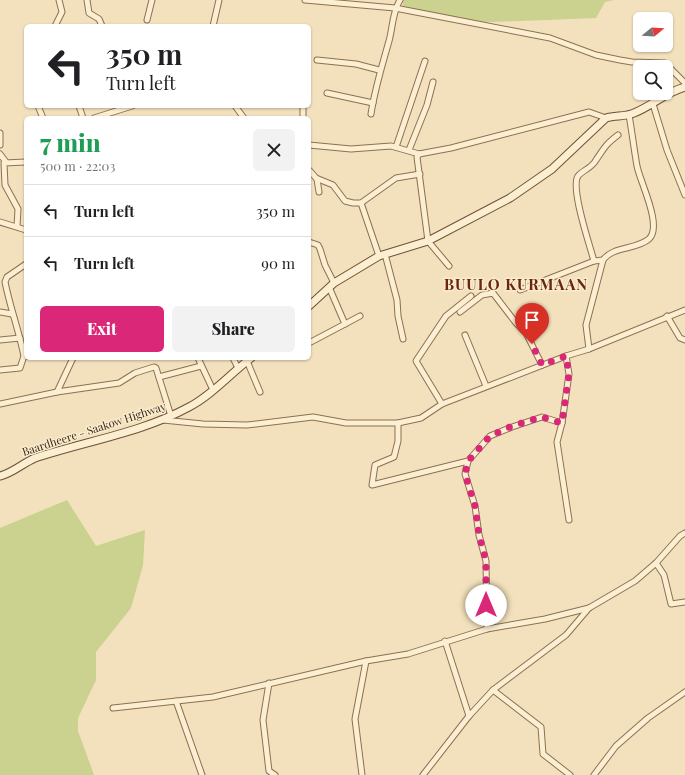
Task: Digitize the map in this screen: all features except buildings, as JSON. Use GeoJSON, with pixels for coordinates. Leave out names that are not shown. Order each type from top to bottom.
{"type":"FeatureCollection","features":[{"type":"Feature","properties":{"kind":"main road"},"geometry":{"type":"LineString","coordinates":[[311,302],[331,285],[382,255],[428,241],[510,198],[537,181],[565,158],[606,118],[614,115],[629,115],[685,87]]}},
{"type":"Feature","properties":{"kind":"main road","name":"Baardheere - Saakow Highway"},"geometry":{"type":"LineString","coordinates":[[0,476],[7,474],[34,459],[163,420],[190,407],[213,390],[248,360]]}},
{"type":"Feature","properties":{"kind":"street"},"geometry":{"type":"LineString","coordinates":[[56,24],[62,12],[59,0]]}},
{"type":"Feature","properties":{"kind":"street"},"geometry":{"type":"LineString","coordinates":[[87,0],[89,13],[99,19],[101,24]]}},
{"type":"Feature","properties":{"kind":"street"},"geometry":{"type":"LineString","coordinates":[[147,20],[152,0]]}},
{"type":"Feature","properties":{"kind":"street"},"geometry":{"type":"LineString","coordinates":[[213,24],[219,0]]}},
{"type":"Feature","properties":{"kind":"street"},"geometry":{"type":"LineString","coordinates":[[305,0],[395,8],[550,38],[596,54],[620,60],[665,63],[685,83]]}},
{"type":"Feature","properties":{"kind":"street"},"geometry":{"type":"LineString","coordinates":[[371,114],[379,70],[389,41],[395,8],[400,0]]}},
{"type":"Feature","properties":{"kind":"street"},"geometry":{"type":"LineString","coordinates":[[317,60],[356,64],[379,70]]}},
{"type":"Feature","properties":{"kind":"street"},"geometry":{"type":"LineString","coordinates":[[396,147],[425,61]]}},
{"type":"Feature","properties":{"kind":"street"},"geometry":{"type":"LineString","coordinates":[[409,150],[427,105],[433,82]]}},
{"type":"Feature","properties":{"kind":"street"},"geometry":{"type":"LineString","coordinates":[[326,93],[373,103]]}},
{"type":"Feature","properties":{"kind":"street"},"geometry":{"type":"LineString","coordinates":[[653,104],[667,150],[685,195]]}},
{"type":"Feature","properties":{"kind":"street"},"geometry":{"type":"LineString","coordinates":[[100,116],[126,108]]}},
{"type":"Feature","properties":{"kind":"street"},"geometry":{"type":"LineString","coordinates":[[311,145],[351,148],[396,147],[419,154],[451,148],[589,112],[606,118]]}},
{"type":"Feature","properties":{"kind":"street"},"geometry":{"type":"LineString","coordinates":[[520,290],[594,261],[602,260],[610,253],[642,243],[650,238],[654,231],[653,220],[637,167],[629,115]]}},
{"type":"Feature","properties":{"kind":"street"},"geometry":{"type":"LineString","coordinates":[[0,133],[0,145]]}},
{"type":"Feature","properties":{"kind":"street"},"geometry":{"type":"LineString","coordinates":[[594,261],[579,205],[576,182],[577,177],[596,161],[607,143],[618,135]]}},
{"type":"Feature","properties":{"kind":"street"},"geometry":{"type":"LineString","coordinates":[[0,154],[6,162]]}},
{"type":"Feature","properties":{"kind":"street"},"geometry":{"type":"LineString","coordinates":[[419,154],[417,157],[428,241],[449,266]]}},
{"type":"Feature","properties":{"kind":"street"},"geometry":{"type":"LineString","coordinates":[[6,162],[24,162]]}},
{"type":"Feature","properties":{"kind":"street"},"geometry":{"type":"LineString","coordinates":[[6,162],[4,163],[3,178],[5,185],[17,206],[17,226]]}},
{"type":"Feature","properties":{"kind":"street"},"geometry":{"type":"LineString","coordinates":[[311,172],[316,178],[333,185],[348,203],[361,203],[396,178],[420,174]]}},
{"type":"Feature","properties":{"kind":"street"},"geometry":{"type":"LineString","coordinates":[[311,179],[316,178]]}},
{"type":"Feature","properties":{"kind":"street"},"geometry":{"type":"LineString","coordinates":[[316,178],[319,192]]}},
{"type":"Feature","properties":{"kind":"street"},"geometry":{"type":"LineString","coordinates":[[361,203],[382,255],[397,300],[398,316],[403,339]]}},
{"type":"Feature","properties":{"kind":"street"},"geometry":{"type":"LineString","coordinates":[[0,222],[24,229]]}},
{"type":"Feature","properties":{"kind":"street"},"geometry":{"type":"LineString","coordinates":[[311,243],[318,245],[320,249],[345,324]]}},
{"type":"Feature","properties":{"kind":"street"},"geometry":{"type":"LineString","coordinates":[[589,349],[586,325],[602,260]]}},
{"type":"Feature","properties":{"kind":"street"},"geometry":{"type":"LineString","coordinates":[[24,265],[7,277],[3,282],[24,352]]}},
{"type":"Feature","properties":{"kind":"street"},"geometry":{"type":"LineString","coordinates":[[460,312],[482,295],[493,293],[516,323],[526,333],[542,365]]}},
{"type":"Feature","properties":{"kind":"street"},"geometry":{"type":"LineString","coordinates":[[442,404],[416,360],[446,316],[471,296]]}},
{"type":"Feature","properties":{"kind":"street"},"geometry":{"type":"LineString","coordinates":[[163,420],[203,424],[247,425],[313,417],[346,423],[398,422],[421,418],[442,404],[486,386],[589,349],[667,316],[685,310]]}},
{"type":"Feature","properties":{"kind":"street"},"geometry":{"type":"LineString","coordinates":[[0,312],[12,314]]}},
{"type":"Feature","properties":{"kind":"street"},"geometry":{"type":"LineString","coordinates":[[311,342],[331,333],[360,316]]}},
{"type":"Feature","properties":{"kind":"street"},"geometry":{"type":"LineString","coordinates":[[667,316],[680,338],[685,340]]}},
{"type":"Feature","properties":{"kind":"street"},"geometry":{"type":"LineString","coordinates":[[465,335],[486,386]]}},
{"type":"Feature","properties":{"kind":"street"},"geometry":{"type":"LineString","coordinates":[[0,340],[20,338]]}},
{"type":"Feature","properties":{"kind":"street"},"geometry":{"type":"LineString","coordinates":[[566,356],[569,374],[562,423],[557,442],[569,520]]}},
{"type":"Feature","properties":{"kind":"street"},"geometry":{"type":"LineString","coordinates":[[0,370],[20,368],[24,358]]}},
{"type":"Feature","properties":{"kind":"street"},"geometry":{"type":"LineString","coordinates":[[56,392],[73,360]]}},
{"type":"Feature","properties":{"kind":"street"},"geometry":{"type":"LineString","coordinates":[[199,360],[213,390]]}},
{"type":"Feature","properties":{"kind":"street"},"geometry":{"type":"LineString","coordinates":[[234,360],[238,368]]}},
{"type":"Feature","properties":{"kind":"street"},"geometry":{"type":"LineString","coordinates":[[249,360],[260,392]]}},
{"type":"Feature","properties":{"kind":"street"},"geometry":{"type":"LineString","coordinates":[[159,377],[201,366]]}},
{"type":"Feature","properties":{"kind":"street"},"geometry":{"type":"LineString","coordinates":[[0,404],[56,392],[119,383],[135,373],[152,367],[156,368],[171,416]]}},
{"type":"Feature","properties":{"kind":"street"},"geometry":{"type":"LineString","coordinates":[[487,629],[486,561],[479,535],[475,506],[465,474],[468,461],[490,436],[512,426],[542,417],[562,423]]}},
{"type":"Feature","properties":{"kind":"street"},"geometry":{"type":"LineString","coordinates":[[398,422],[398,441],[394,457],[375,464],[372,485],[468,461]]}},
{"type":"Feature","properties":{"kind":"street"},"geometry":{"type":"LineString","coordinates":[[113,708],[213,697],[366,661],[408,654],[445,641],[487,629],[545,619],[589,608],[635,581],[656,563],[680,536],[685,533]]}},
{"type":"Feature","properties":{"kind":"street"},"geometry":{"type":"LineString","coordinates":[[656,563],[664,575],[671,604],[685,602]]}},
{"type":"Feature","properties":{"kind":"street"},"geometry":{"type":"LineString","coordinates":[[423,775],[469,716],[493,690],[566,635],[589,608]]}},
{"type":"Feature","properties":{"kind":"street"},"geometry":{"type":"LineString","coordinates":[[445,641],[469,716]]}},
{"type":"Feature","properties":{"kind":"street"},"geometry":{"type":"LineString","coordinates":[[362,775],[355,719],[366,661]]}},
{"type":"Feature","properties":{"kind":"street"},"geometry":{"type":"LineString","coordinates":[[269,683],[263,720],[269,771],[275,775]]}},
{"type":"Feature","properties":{"kind":"street"},"geometry":{"type":"LineString","coordinates":[[493,690],[541,727],[543,754],[570,775]]}},
{"type":"Feature","properties":{"kind":"street"},"geometry":{"type":"LineString","coordinates":[[594,775],[616,746],[648,718],[685,692]]}},
{"type":"Feature","properties":{"kind":"street"},"geometry":{"type":"LineString","coordinates":[[176,701],[202,775]]}},
{"type":"Feature","properties":{"kind":"green space"},"geometry":{"type":"Polygon","coordinates":[[[403,0],[614,0],[605,2],[596,18],[466,23],[403,6],[403,0]]]}},
{"type":"Feature","properties":{"kind":"green space"},"geometry":{"type":"Polygon","coordinates":[[[67,500],[96,546],[145,530],[143,565],[131,608],[96,652],[96,680],[78,718],[78,731],[94,775],[0,775],[0,528],[67,500]]]}},
{"type":"Feature","properties":{"kind":"district","name":"BUULO KURMAAN"},"geometry":{"type":"Point","coordinates":[516,285]}},
{"type":"Feature","properties":{"kind":"route"},"geometry":{"type":"LineString","coordinates":[[486,605],[486,561],[479,535],[475,506],[465,474],[468,461],[490,436],[512,426],[542,417],[562,423],[569,374],[566,356],[542,365],[532,344]]}}]}
